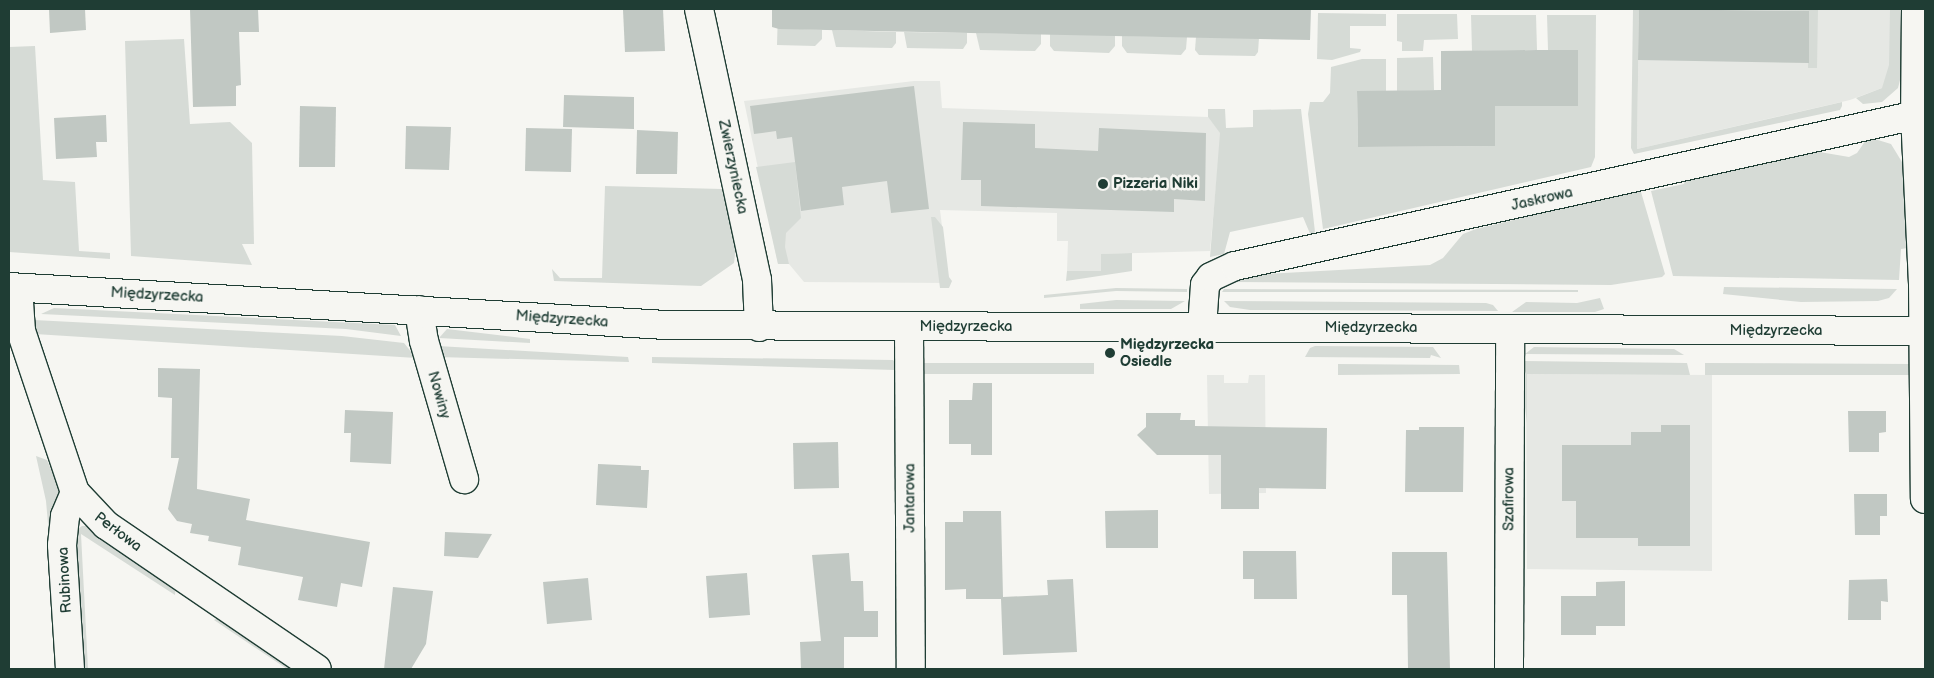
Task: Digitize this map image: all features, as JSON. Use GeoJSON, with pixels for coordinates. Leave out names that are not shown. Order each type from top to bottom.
{"type":"FeatureCollection","features":[{"type":"Feature","properties":{"kind":"street","name":"Zwierzyniecka"},"geometry":{"type":"LineString","coordinates":[[699,9],[757,280],[758,327]]}},
{"type":"Feature","properties":{"kind":"street"},"geometry":{"type":"LineString","coordinates":[[1916,9],[1924,331],[1925,499]]}},
{"type":"Feature","properties":{"kind":"street","name":"Jaskrowa"},"geometry":{"type":"LineString","coordinates":[[1202,327],[1205,285],[1211,277],[1235,266],[1920,114]]}},
{"type":"Feature","properties":{"kind":"street","name":"Międzyrzecka"},"geometry":{"type":"LineString","coordinates":[[13,287],[636,324],[758,327],[1202,327],[1924,331]]}},
{"type":"Feature","properties":{"kind":"street","name":"Perłowa"},"geometry":{"type":"LineString","coordinates":[[13,287],[21,331],[75,492],[106,526],[317,669]]}},
{"type":"Feature","properties":{"kind":"street","name":"Nowiny"},"geometry":{"type":"LineString","coordinates":[[419,310],[424,341],[464,479]]}},
{"type":"Feature","properties":{"kind":"street","name":"Jantarowa"},"geometry":{"type":"LineString","coordinates":[[909,328],[911,669]]}},
{"type":"Feature","properties":{"kind":"street","name":"Szafirowa"},"geometry":{"type":"LineString","coordinates":[[1509,669],[1510,329]]}},
{"type":"Feature","properties":{"kind":"street","name":"Rubinowa"},"geometry":{"type":"LineString","coordinates":[[70,669],[62,545],[65,516],[75,492]]}},
{"type":"Feature","properties":{"kind":"shaded area"},"geometry":{"type":"Polygon","coordinates":[[[778,9],[802,9],[802,29],[822,30],[822,39],[815,46],[777,45],[778,9]]]}},
{"type":"Feature","properties":{"kind":"shaded area"},"geometry":{"type":"Polygon","coordinates":[[[1633,9],[1639,9],[1637,149],[1842,102],[1842,106],[1840,110],[1634,154],[1631,148],[1633,9]]]}},
{"type":"Feature","properties":{"kind":"shaded area"},"geometry":{"type":"Polygon","coordinates":[[[1639,9],[1897,9],[1890,85],[1850,100],[1637,149],[1639,9]]]}},
{"type":"Feature","properties":{"kind":"shaded area"},"geometry":{"type":"Polygon","coordinates":[[[1693,9],[1818,9],[1817,68],[1808,68],[1809,11],[1693,9]]]}},
{"type":"Feature","properties":{"kind":"shaded area"},"geometry":{"type":"Polygon","coordinates":[[[1890,9],[1901,9],[1901,76],[1898,88],[1882,102],[1863,104],[1856,98],[1882,88],[1889,65],[1890,9]]]}},
{"type":"Feature","properties":{"kind":"shaded area"},"geometry":{"type":"Polygon","coordinates":[[[1318,13],[1386,14],[1386,26],[1350,26],[1350,48],[1361,49],[1360,52],[1332,60],[1317,59],[1318,13]]]}},
{"type":"Feature","properties":{"kind":"shaded area"},"geometry":{"type":"Polygon","coordinates":[[[1397,14],[1457,14],[1458,39],[1424,40],[1423,51],[1402,51],[1402,42],[1397,41],[1397,14]]]}},
{"type":"Feature","properties":{"kind":"shaded area"},"geometry":{"type":"Polygon","coordinates":[[[1471,15],[1536,15],[1537,50],[1472,51],[1471,15]]]}},
{"type":"Feature","properties":{"kind":"shaded area"},"geometry":{"type":"Polygon","coordinates":[[[1547,15],[1596,15],[1595,157],[1591,167],[1323,229],[1308,114],[1310,102],[1323,102],[1330,93],[1331,67],[1362,59],[1386,59],[1386,91],[1357,91],[1358,147],[1495,146],[1487,106],[1578,105],[1578,50],[1548,50],[1547,15]]]}},
{"type":"Feature","properties":{"kind":"shaded area"},"geometry":{"type":"Polygon","coordinates":[[[832,30],[896,32],[896,43],[892,48],[836,47],[832,30]]]}},
{"type":"Feature","properties":{"kind":"shaded area"},"geometry":{"type":"Polygon","coordinates":[[[904,32],[967,33],[967,43],[963,49],[907,48],[904,32]]]}},
{"type":"Feature","properties":{"kind":"shaded area"},"geometry":{"type":"Polygon","coordinates":[[[976,33],[1041,34],[1041,44],[1035,51],[980,50],[976,33]]]}},
{"type":"Feature","properties":{"kind":"shaded area"},"geometry":{"type":"Polygon","coordinates":[[[1050,34],[1115,35],[1115,46],[1109,53],[1054,51],[1050,46],[1050,34]]]}},
{"type":"Feature","properties":{"kind":"shaded area"},"geometry":{"type":"Polygon","coordinates":[[[1122,36],[1187,37],[1186,49],[1181,55],[1127,53],[1122,46],[1122,36]]]}},
{"type":"Feature","properties":{"kind":"shaded area"},"geometry":{"type":"Polygon","coordinates":[[[1196,37],[1259,38],[1258,52],[1255,56],[1199,55],[1195,50],[1196,37]]]}},
{"type":"Feature","properties":{"kind":"shaded area"},"geometry":{"type":"Polygon","coordinates":[[[184,39],[190,124],[230,122],[252,143],[254,244],[242,244],[252,265],[131,256],[125,41],[184,39]]]}},
{"type":"Feature","properties":{"kind":"shaded area"},"geometry":{"type":"Polygon","coordinates":[[[35,46],[43,180],[75,182],[79,251],[110,253],[110,259],[9,252],[9,47],[35,46]]]}},
{"type":"Feature","properties":{"kind":"shaded area"},"geometry":{"type":"Polygon","coordinates":[[[1433,57],[1434,90],[1397,91],[1397,58],[1433,57]]]}},
{"type":"Feature","properties":{"kind":"shaded area"},"geometry":{"type":"Polygon","coordinates":[[[914,81],[940,81],[942,108],[1208,117],[1221,133],[1210,251],[1102,254],[1101,271],[1067,271],[1068,241],[1057,241],[1057,213],[940,210],[949,283],[804,282],[789,264],[778,264],[744,101],[914,81]]]}},
{"type":"Feature","properties":{"kind":"shaded area"},"geometry":{"type":"Polygon","coordinates":[[[1208,109],[1225,109],[1226,128],[1253,127],[1253,110],[1301,109],[1315,232],[1311,236],[1303,217],[1230,232],[1224,254],[1210,257],[1220,133],[1208,117],[1208,109]]]}},
{"type":"Feature","properties":{"kind":"shaded area"},"geometry":{"type":"Polygon","coordinates":[[[1868,137],[1891,144],[1905,167],[1908,248],[1901,249],[1899,280],[1673,276],[1651,191],[1684,184],[1686,178],[1808,150],[1849,157],[1857,153],[1868,137]]]}},
{"type":"Feature","properties":{"kind":"shaded area"},"geometry":{"type":"Polygon","coordinates":[[[795,162],[801,218],[786,233],[785,247],[789,264],[778,264],[756,167],[795,162]]]}},
{"type":"Feature","properties":{"kind":"shaded area"},"geometry":{"type":"Polygon","coordinates":[[[605,186],[722,189],[736,246],[734,263],[701,286],[554,281],[552,269],[560,278],[602,278],[605,186]]]}},
{"type":"Feature","properties":{"kind":"shaded area"},"geometry":{"type":"Polygon","coordinates":[[[1634,191],[1641,192],[1665,274],[1662,277],[1611,285],[1233,282],[1267,274],[1430,265],[1443,258],[1463,234],[1476,229],[1634,191]]]}},
{"type":"Feature","properties":{"kind":"shaded area"},"geometry":{"type":"Polygon","coordinates":[[[931,217],[935,217],[943,227],[949,277],[952,281],[949,288],[940,288],[931,217]]]}},
{"type":"Feature","properties":{"kind":"shaded area"},"geometry":{"type":"Polygon","coordinates":[[[1132,253],[1132,271],[1066,281],[1067,271],[1101,271],[1101,254],[1132,253]]]}},
{"type":"Feature","properties":{"kind":"shaded area"},"geometry":{"type":"Polygon","coordinates":[[[1724,287],[1897,289],[1889,298],[1878,301],[1801,302],[1723,294],[1724,287]]]}},
{"type":"Feature","properties":{"kind":"shaded area"},"geometry":{"type":"Polygon","coordinates":[[[1116,288],[1187,289],[1187,292],[1116,291],[1044,298],[1044,295],[1116,288]]]}},
{"type":"Feature","properties":{"kind":"shaded area"},"geometry":{"type":"Polygon","coordinates":[[[1224,289],[1578,290],[1578,292],[1222,292],[1224,289]]]}},
{"type":"Feature","properties":{"kind":"shaded area"},"geometry":{"type":"Polygon","coordinates":[[[1600,298],[1604,309],[1595,312],[1512,312],[1526,302],[1577,303],[1600,298]]]}},
{"type":"Feature","properties":{"kind":"shaded area"},"geometry":{"type":"Polygon","coordinates":[[[1116,300],[1185,301],[1171,309],[1080,309],[1080,304],[1116,300]]]}},
{"type":"Feature","properties":{"kind":"shaded area"},"geometry":{"type":"Polygon","coordinates":[[[1224,301],[1486,303],[1493,305],[1498,311],[1250,310],[1230,307],[1224,301]]]}},
{"type":"Feature","properties":{"kind":"shaded area"},"geometry":{"type":"Polygon","coordinates":[[[54,308],[395,325],[401,336],[346,329],[41,314],[54,308]]]}},
{"type":"Feature","properties":{"kind":"shaded area"},"geometry":{"type":"Polygon","coordinates":[[[34,320],[342,336],[404,343],[416,358],[35,334],[34,320]]]}},
{"type":"Feature","properties":{"kind":"shaded area"},"geometry":{"type":"Polygon","coordinates":[[[447,329],[530,339],[530,343],[439,338],[447,329]]]}},
{"type":"Feature","properties":{"kind":"shaded area"},"geometry":{"type":"Polygon","coordinates":[[[438,346],[628,357],[629,362],[438,357],[438,346]]]}},
{"type":"Feature","properties":{"kind":"shaded area"},"geometry":{"type":"Polygon","coordinates":[[[1315,346],[1433,347],[1441,358],[1431,355],[1430,358],[1305,357],[1310,348],[1315,346]]]}},
{"type":"Feature","properties":{"kind":"shaded area"},"geometry":{"type":"Polygon","coordinates":[[[1534,347],[1674,349],[1684,355],[1525,354],[1534,347]]]}},
{"type":"Feature","properties":{"kind":"shaded area"},"geometry":{"type":"Polygon","coordinates":[[[652,357],[893,360],[896,363],[899,437],[895,440],[895,370],[652,363],[652,357]]]}},
{"type":"Feature","properties":{"kind":"shaded area"},"geometry":{"type":"Polygon","coordinates":[[[1522,361],[1687,363],[1690,375],[1527,374],[1527,423],[1520,369],[1522,361]]]}},
{"type":"Feature","properties":{"kind":"shaded area"},"geometry":{"type":"Polygon","coordinates":[[[923,363],[1094,363],[1094,374],[921,374],[923,363]]]}},
{"type":"Feature","properties":{"kind":"shaded area"},"geometry":{"type":"Polygon","coordinates":[[[1705,363],[1912,364],[1911,375],[1705,375],[1705,363]]]}},
{"type":"Feature","properties":{"kind":"shaded area"},"geometry":{"type":"Polygon","coordinates":[[[1338,364],[1459,365],[1460,374],[1338,375],[1338,364]]]}},
{"type":"Feature","properties":{"kind":"shaded area"},"geometry":{"type":"Polygon","coordinates":[[[1526,374],[1712,375],[1712,571],[1527,569],[1526,374]]]}},
{"type":"Feature","properties":{"kind":"shaded area"},"geometry":{"type":"Polygon","coordinates":[[[1207,375],[1224,375],[1224,383],[1248,383],[1249,375],[1265,375],[1266,493],[1209,494],[1207,375]]]}},
{"type":"Feature","properties":{"kind":"shaded area"},"geometry":{"type":"Polygon","coordinates":[[[36,456],[47,460],[57,484],[59,495],[52,535],[49,535],[46,501],[36,456]]]}},
{"type":"Feature","properties":{"kind":"shaded area"},"geometry":{"type":"Polygon","coordinates":[[[82,526],[89,526],[176,584],[175,595],[81,534],[88,669],[80,669],[74,537],[76,530],[82,526]]]}},
{"type":"Feature","properties":{"kind":"shaded area"},"geometry":{"type":"Polygon","coordinates":[[[223,614],[300,669],[287,669],[214,620],[223,614]]]}},
{"type":"Feature","properties":{"kind":"building"},"geometry":{"type":"Polygon","coordinates":[[[49,9],[85,9],[86,30],[50,33],[49,9]]]}},
{"type":"Feature","properties":{"kind":"building"},"geometry":{"type":"Polygon","coordinates":[[[190,9],[258,9],[259,32],[239,32],[241,85],[236,86],[236,106],[193,107],[190,9]]]}},
{"type":"Feature","properties":{"kind":"building"},"geometry":{"type":"Polygon","coordinates":[[[663,9],[665,51],[625,52],[623,10],[663,9]]]}},
{"type":"Feature","properties":{"kind":"building"},"geometry":{"type":"Polygon","coordinates":[[[772,9],[1311,9],[1310,40],[779,29],[772,27],[772,9]]]}},
{"type":"Feature","properties":{"kind":"building"},"geometry":{"type":"Polygon","coordinates":[[[1639,9],[1809,11],[1809,63],[1638,60],[1639,9]]]}},
{"type":"Feature","properties":{"kind":"building"},"geometry":{"type":"Polygon","coordinates":[[[1578,50],[1578,106],[1495,106],[1495,146],[1358,147],[1357,91],[1441,90],[1441,51],[1578,50]]]}},
{"type":"Feature","properties":{"kind":"building"},"geometry":{"type":"Polygon","coordinates":[[[914,86],[929,209],[891,213],[887,181],[842,187],[844,205],[801,211],[792,137],[777,139],[776,131],[754,134],[750,106],[914,86]]]}},
{"type":"Feature","properties":{"kind":"building"},"geometry":{"type":"Polygon","coordinates":[[[564,95],[634,97],[634,129],[563,127],[564,95]]]}},
{"type":"Feature","properties":{"kind":"building"},"geometry":{"type":"Polygon","coordinates":[[[300,106],[336,107],[335,167],[299,167],[300,106]]]}},
{"type":"Feature","properties":{"kind":"building"},"geometry":{"type":"Polygon","coordinates":[[[106,115],[107,142],[96,142],[97,157],[56,159],[54,118],[106,115]]]}},
{"type":"Feature","properties":{"kind":"building"},"geometry":{"type":"Polygon","coordinates":[[[963,122],[1035,124],[1035,148],[1098,151],[1099,128],[1206,133],[1205,201],[1174,199],[1174,212],[981,206],[981,180],[961,180],[963,122]]]}},
{"type":"Feature","properties":{"kind":"building"},"geometry":{"type":"Polygon","coordinates":[[[406,126],[451,127],[449,170],[405,169],[406,126]]]}},
{"type":"Feature","properties":{"kind":"building"},"geometry":{"type":"Polygon","coordinates":[[[526,128],[572,129],[571,172],[525,171],[526,128]]]}},
{"type":"Feature","properties":{"kind":"building"},"geometry":{"type":"Polygon","coordinates":[[[637,130],[678,132],[677,174],[636,174],[637,130]]]}},
{"type":"Feature","properties":{"kind":"building"},"geometry":{"type":"Polygon","coordinates":[[[158,368],[200,369],[197,489],[250,499],[246,520],[370,542],[362,587],[341,583],[337,607],[298,600],[303,577],[238,565],[241,547],[208,541],[209,536],[190,533],[192,524],[177,521],[168,509],[179,458],[171,458],[172,398],[158,397],[158,368]]]}},
{"type":"Feature","properties":{"kind":"building"},"geometry":{"type":"Polygon","coordinates":[[[973,383],[992,383],[992,455],[971,455],[971,444],[949,444],[949,400],[972,400],[973,383]]]}},
{"type":"Feature","properties":{"kind":"building"},"geometry":{"type":"Polygon","coordinates":[[[345,410],[393,412],[391,464],[350,462],[351,433],[344,433],[345,410]]]}},
{"type":"Feature","properties":{"kind":"building"},"geometry":{"type":"Polygon","coordinates":[[[1848,411],[1886,411],[1886,432],[1879,433],[1879,452],[1849,452],[1848,411]]]}},
{"type":"Feature","properties":{"kind":"building"},"geometry":{"type":"Polygon","coordinates":[[[1146,413],[1181,413],[1180,420],[1195,420],[1195,426],[1327,428],[1326,489],[1259,488],[1259,509],[1221,509],[1221,455],[1157,455],[1137,435],[1146,427],[1146,413]]]}},
{"type":"Feature","properties":{"kind":"building"},"geometry":{"type":"Polygon","coordinates":[[[1661,425],[1690,425],[1690,546],[1638,546],[1638,538],[1576,538],[1576,501],[1562,501],[1562,445],[1631,445],[1631,432],[1661,432],[1661,425]]]}},
{"type":"Feature","properties":{"kind":"building"},"geometry":{"type":"Polygon","coordinates":[[[1419,427],[1464,427],[1463,492],[1405,492],[1406,430],[1419,430],[1419,427]]]}},
{"type":"Feature","properties":{"kind":"building"},"geometry":{"type":"Polygon","coordinates":[[[838,442],[839,488],[794,489],[793,443],[838,442]]]}},
{"type":"Feature","properties":{"kind":"building"},"geometry":{"type":"Polygon","coordinates":[[[598,464],[641,466],[641,470],[649,470],[647,508],[596,505],[598,464]]]}},
{"type":"Feature","properties":{"kind":"building"},"geometry":{"type":"Polygon","coordinates":[[[1854,494],[1887,494],[1887,516],[1880,516],[1880,535],[1855,535],[1854,494]]]}},
{"type":"Feature","properties":{"kind":"building"},"geometry":{"type":"Polygon","coordinates":[[[1158,510],[1158,548],[1106,548],[1105,511],[1158,510]]]}},
{"type":"Feature","properties":{"kind":"building"},"geometry":{"type":"Polygon","coordinates":[[[963,511],[1001,511],[1003,597],[1048,595],[1047,580],[1073,579],[1077,652],[1003,655],[1001,599],[966,599],[966,589],[945,590],[945,522],[963,522],[963,511]]]}},
{"type":"Feature","properties":{"kind":"building"},"geometry":{"type":"Polygon","coordinates":[[[445,532],[492,534],[478,558],[444,556],[445,532]]]}},
{"type":"Feature","properties":{"kind":"building"},"geometry":{"type":"Polygon","coordinates":[[[1243,551],[1296,551],[1297,599],[1254,599],[1254,579],[1243,579],[1243,551]]]}},
{"type":"Feature","properties":{"kind":"building"},"geometry":{"type":"Polygon","coordinates":[[[1392,552],[1447,552],[1450,669],[1408,669],[1407,595],[1392,595],[1392,552]]]}},
{"type":"Feature","properties":{"kind":"building"},"geometry":{"type":"Polygon","coordinates":[[[849,553],[851,581],[863,581],[864,611],[878,611],[878,637],[844,637],[844,669],[801,669],[800,642],[821,641],[812,555],[849,553]]]}},
{"type":"Feature","properties":{"kind":"building"},"geometry":{"type":"Polygon","coordinates":[[[747,573],[750,615],[709,618],[706,576],[747,573]]]}},
{"type":"Feature","properties":{"kind":"building"},"geometry":{"type":"Polygon","coordinates":[[[588,578],[592,620],[547,624],[543,582],[588,578]]]}},
{"type":"Feature","properties":{"kind":"building"},"geometry":{"type":"Polygon","coordinates":[[[1887,579],[1888,602],[1881,601],[1881,620],[1848,620],[1849,580],[1887,579]]]}},
{"type":"Feature","properties":{"kind":"building"},"geometry":{"type":"Polygon","coordinates":[[[1625,581],[1625,626],[1596,626],[1596,635],[1561,635],[1561,596],[1596,596],[1596,582],[1625,581]]]}},
{"type":"Feature","properties":{"kind":"building"},"geometry":{"type":"Polygon","coordinates":[[[393,587],[433,591],[426,644],[411,669],[384,669],[393,587]]]}},
{"type":"Feature","properties":{"kind":"place","name":"Pizzeria Niki"},"geometry":{"type":"Point","coordinates":[1103,184]}},
{"type":"Feature","properties":{"kind":"place","name":"Międzyrzecka Osiedle"},"geometry":{"type":"Point","coordinates":[1110,353]}}]}
